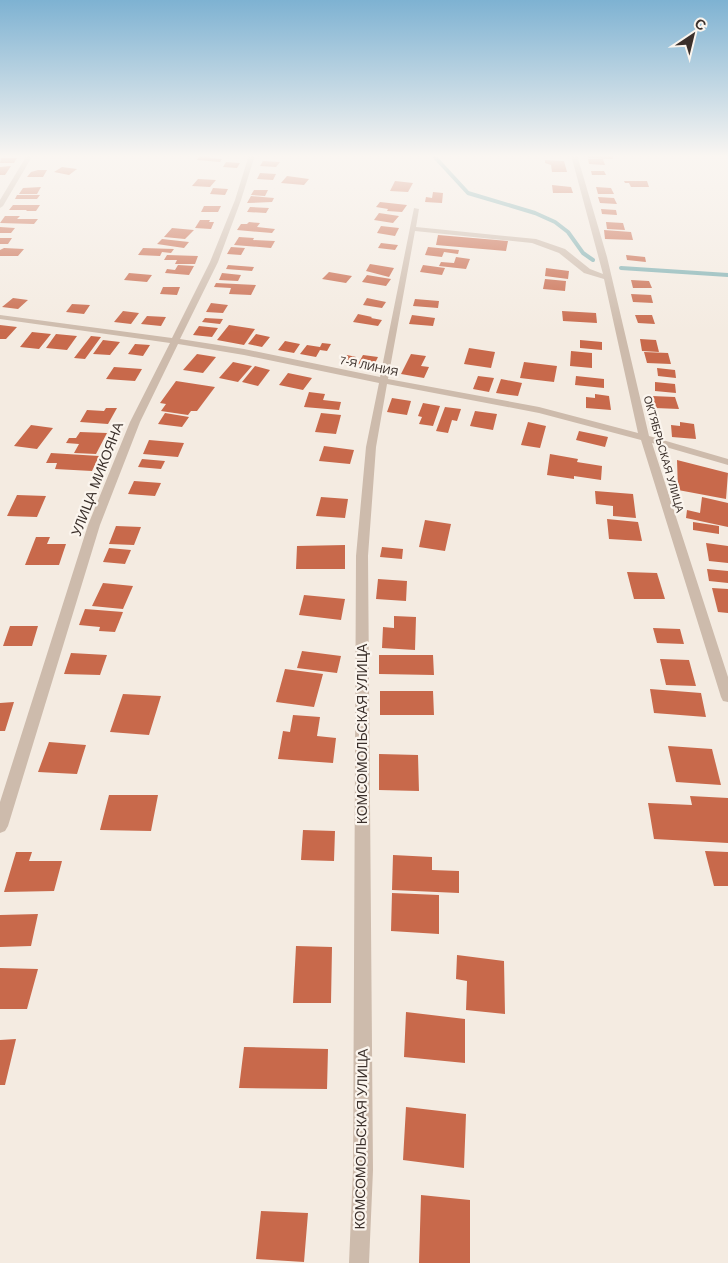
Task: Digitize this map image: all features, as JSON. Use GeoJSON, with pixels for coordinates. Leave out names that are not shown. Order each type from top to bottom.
{"type":"FeatureCollection","features":[{"type":"Feature","properties":{"kind":"street","name":"УЛИЦА МИКОЯНА"},"geometry":{"type":"LineString","coordinates":[[0,826],[94,525],[135,422],[214,262],[233,214]]}},
{"type":"Feature","properties":{"kind":"street","name":"КОМСОМОЛЬСКАЯ УЛИЦА"},"geometry":{"type":"LineString","coordinates":[[359,1263],[363,1170],[362,556],[371,447],[415,214]]}},
{"type":"Feature","properties":{"kind":"street","name":"ОКТЯБРЬСКАЯ УЛИЦА"},"geometry":{"type":"LineString","coordinates":[[590,214],[608,278],[644,439],[728,697]]}},
{"type":"Feature","properties":{"kind":"street"},"geometry":{"type":"LineString","coordinates":[[413,229],[532,241],[562,251],[587,271],[608,278]]}},
{"type":"Feature","properties":{"kind":"street","name":"7-Я ЛИНИЯ"},"geometry":{"type":"LineString","coordinates":[[0,317],[175,340],[539,410],[728,462]]}},
{"type":"Feature","properties":{"kind":"building"},"geometry":{"type":"Polygon","coordinates":[[[378,214],[399,216],[393,223],[374,220],[378,214]]]}},
{"type":"Feature","properties":{"kind":"building"},"geometry":{"type":"Polygon","coordinates":[[[5,216],[20,216],[17,219],[38,219],[34,224],[0,223],[5,216]]]}},
{"type":"Feature","properties":{"kind":"building"},"geometry":{"type":"Polygon","coordinates":[[[200,220],[214,222],[211,229],[195,228],[200,220]]]}},
{"type":"Feature","properties":{"kind":"building"},"geometry":{"type":"Polygon","coordinates":[[[249,222],[260,223],[257,227],[275,229],[272,233],[237,230],[241,224],[249,222]]]}},
{"type":"Feature","properties":{"kind":"building"},"geometry":{"type":"Polygon","coordinates":[[[606,222],[623,223],[625,230],[607,229],[606,222]]]}},
{"type":"Feature","properties":{"kind":"building"},"geometry":{"type":"Polygon","coordinates":[[[381,226],[399,228],[395,236],[377,233],[381,226]]]}},
{"type":"Feature","properties":{"kind":"building"},"geometry":{"type":"Polygon","coordinates":[[[0,227],[15,228],[11,233],[0,233],[0,227]]]}},
{"type":"Feature","properties":{"kind":"building"},"geometry":{"type":"Polygon","coordinates":[[[172,228],[194,230],[185,239],[164,237],[172,228]]]}},
{"type":"Feature","properties":{"kind":"building"},"geometry":{"type":"Polygon","coordinates":[[[604,230],[631,232],[633,240],[605,239],[604,230]]]}},
{"type":"Feature","properties":{"kind":"building"},"geometry":{"type":"Polygon","coordinates":[[[438,235],[508,241],[506,251],[436,245],[438,235]]]}},
{"type":"Feature","properties":{"kind":"building"},"geometry":{"type":"Polygon","coordinates":[[[239,237],[275,241],[271,248],[234,245],[239,237]]]}},
{"type":"Feature","properties":{"kind":"building"},"geometry":{"type":"Polygon","coordinates":[[[0,238],[12,238],[8,244],[0,244],[0,238]]]}},
{"type":"Feature","properties":{"kind":"building"},"geometry":{"type":"Polygon","coordinates":[[[162,239],[189,242],[184,248],[157,244],[162,239]]]}},
{"type":"Feature","properties":{"kind":"building"},"geometry":{"type":"Polygon","coordinates":[[[381,243],[398,245],[395,250],[378,248],[381,243]]]}},
{"type":"Feature","properties":{"kind":"building"},"geometry":{"type":"Polygon","coordinates":[[[231,247],[245,248],[241,255],[227,254],[231,247]]]}},
{"type":"Feature","properties":{"kind":"building"},"geometry":{"type":"Polygon","coordinates":[[[428,247],[459,250],[458,254],[444,252],[442,257],[425,255],[428,247]]]}},
{"type":"Feature","properties":{"kind":"building"},"geometry":{"type":"Polygon","coordinates":[[[4,248],[24,249],[18,256],[0,256],[0,250],[4,248]]]}},
{"type":"Feature","properties":{"kind":"building"},"geometry":{"type":"Polygon","coordinates":[[[143,248],[174,249],[171,253],[162,252],[160,256],[138,255],[143,248]]]}},
{"type":"Feature","properties":{"kind":"building"},"geometry":{"type":"Polygon","coordinates":[[[167,255],[198,256],[195,264],[175,264],[177,260],[164,260],[167,255]]]}},
{"type":"Feature","properties":{"kind":"building"},"geometry":{"type":"Polygon","coordinates":[[[626,255],[645,257],[646,262],[627,260],[626,255]]]}},
{"type":"Feature","properties":{"kind":"building"},"geometry":{"type":"Polygon","coordinates":[[[456,257],[470,259],[466,269],[439,266],[441,262],[454,263],[456,257]]]}},
{"type":"Feature","properties":{"kind":"building"},"geometry":{"type":"Polygon","coordinates":[[[370,264],[394,268],[389,277],[366,271],[370,264]]]}},
{"type":"Feature","properties":{"kind":"building"},"geometry":{"type":"Polygon","coordinates":[[[178,265],[194,266],[189,275],[165,273],[167,269],[175,270],[178,265]]]}},
{"type":"Feature","properties":{"kind":"building"},"geometry":{"type":"Polygon","coordinates":[[[228,265],[254,267],[252,271],[226,269],[228,265]]]}},
{"type":"Feature","properties":{"kind":"building"},"geometry":{"type":"Polygon","coordinates":[[[423,265],[445,268],[442,275],[420,272],[423,265]]]}},
{"type":"Feature","properties":{"kind":"building"},"geometry":{"type":"Polygon","coordinates":[[[546,268],[569,271],[568,279],[545,276],[546,268]]]}},
{"type":"Feature","properties":{"kind":"building"},"geometry":{"type":"Polygon","coordinates":[[[329,272],[352,276],[346,283],[322,279],[329,272]]]}},
{"type":"Feature","properties":{"kind":"building"},"geometry":{"type":"Polygon","coordinates":[[[129,273],[152,275],[147,282],[124,280],[129,273]]]}},
{"type":"Feature","properties":{"kind":"building"},"geometry":{"type":"Polygon","coordinates":[[[222,273],[241,275],[238,281],[219,280],[222,273]]]}},
{"type":"Feature","properties":{"kind":"building"},"geometry":{"type":"Polygon","coordinates":[[[367,275],[391,279],[386,286],[362,282],[367,275]]]}},
{"type":"Feature","properties":{"kind":"building"},"geometry":{"type":"Polygon","coordinates":[[[545,279],[566,281],[565,291],[543,289],[545,279]]]}},
{"type":"Feature","properties":{"kind":"building"},"geometry":{"type":"Polygon","coordinates":[[[631,280],[649,281],[652,288],[633,288],[631,280]]]}},
{"type":"Feature","properties":{"kind":"building"},"geometry":{"type":"Polygon","coordinates":[[[216,283],[256,285],[251,295],[229,294],[231,288],[214,287],[216,283]]]}},
{"type":"Feature","properties":{"kind":"building"},"geometry":{"type":"Polygon","coordinates":[[[163,287],[180,287],[177,295],[160,294],[163,287]]]}},
{"type":"Feature","properties":{"kind":"building"},"geometry":{"type":"Polygon","coordinates":[[[631,294],[651,295],[653,303],[633,302],[631,294]]]}},
{"type":"Feature","properties":{"kind":"building"},"geometry":{"type":"Polygon","coordinates":[[[13,298],[28,300],[18,309],[2,307],[13,298]]]}},
{"type":"Feature","properties":{"kind":"building"},"geometry":{"type":"Polygon","coordinates":[[[367,298],[386,302],[382,308],[363,305],[367,298]]]}},
{"type":"Feature","properties":{"kind":"building"},"geometry":{"type":"Polygon","coordinates":[[[415,299],[439,301],[438,308],[413,306],[415,299]]]}},
{"type":"Feature","properties":{"kind":"building"},"geometry":{"type":"Polygon","coordinates":[[[211,303],[228,305],[223,313],[206,312],[211,303]]]}},
{"type":"Feature","properties":{"kind":"building"},"geometry":{"type":"Polygon","coordinates":[[[72,304],[90,305],[84,314],[66,312],[72,304]]]}},
{"type":"Feature","properties":{"kind":"building"},"geometry":{"type":"Polygon","coordinates":[[[123,311],[139,313],[131,324],[114,322],[123,311]]]}},
{"type":"Feature","properties":{"kind":"building"},"geometry":{"type":"Polygon","coordinates":[[[562,311],[596,313],[597,323],[563,321],[562,311]]]}},
{"type":"Feature","properties":{"kind":"building"},"geometry":{"type":"Polygon","coordinates":[[[358,314],[382,320],[378,326],[353,322],[358,314]]]}},
{"type":"Feature","properties":{"kind":"building"},"geometry":{"type":"Polygon","coordinates":[[[412,315],[435,318],[433,326],[409,324],[412,315]]]}},
{"type":"Feature","properties":{"kind":"building"},"geometry":{"type":"Polygon","coordinates":[[[635,315],[652,315],[655,324],[638,323],[635,315]]]}},
{"type":"Feature","properties":{"kind":"building"},"geometry":{"type":"Polygon","coordinates":[[[147,316],[166,317],[161,326],[141,324],[147,316]]]}},
{"type":"Feature","properties":{"kind":"building"},"geometry":{"type":"Polygon","coordinates":[[[205,318],[223,319],[220,324],[202,322],[205,318]]]}},
{"type":"Feature","properties":{"kind":"building"},"geometry":{"type":"Polygon","coordinates":[[[0,325],[17,327],[6,339],[0,339],[0,325]]]}},
{"type":"Feature","properties":{"kind":"building"},"geometry":{"type":"Polygon","coordinates":[[[229,325],[255,329],[244,345],[217,340],[229,325]]]}},
{"type":"Feature","properties":{"kind":"building"},"geometry":{"type":"Polygon","coordinates":[[[199,326],[218,328],[212,337],[193,335],[199,326]]]}},
{"type":"Feature","properties":{"kind":"building"},"geometry":{"type":"Polygon","coordinates":[[[32,332],[51,334],[39,349],[20,347],[32,332]]]}},
{"type":"Feature","properties":{"kind":"building"},"geometry":{"type":"Polygon","coordinates":[[[56,334],[77,336],[67,350],[46,348],[56,334]]]}},
{"type":"Feature","properties":{"kind":"building"},"geometry":{"type":"Polygon","coordinates":[[[256,334],[270,337],[262,347],[248,344],[256,334]]]}},
{"type":"Feature","properties":{"kind":"building"},"geometry":{"type":"Polygon","coordinates":[[[91,336],[101,337],[85,359],[74,358],[91,336]]]}},
{"type":"Feature","properties":{"kind":"building"},"geometry":{"type":"Polygon","coordinates":[[[640,339],[656,340],[659,352],[642,351],[640,339]]]}},
{"type":"Feature","properties":{"kind":"building"},"geometry":{"type":"Polygon","coordinates":[[[103,340],[120,342],[110,355],[93,354],[103,340]]]}},
{"type":"Feature","properties":{"kind":"building"},"geometry":{"type":"Polygon","coordinates":[[[580,340],[602,342],[602,350],[580,348],[580,340]]]}},
{"type":"Feature","properties":{"kind":"building"},"geometry":{"type":"Polygon","coordinates":[[[285,341],[300,344],[294,353],[278,350],[285,341]]]}},
{"type":"Feature","properties":{"kind":"building"},"geometry":{"type":"Polygon","coordinates":[[[322,343],[331,344],[327,351],[320,350],[316,357],[300,354],[307,345],[320,347],[322,343]]]}},
{"type":"Feature","properties":{"kind":"building"},"geometry":{"type":"Polygon","coordinates":[[[135,344],[150,345],[143,356],[128,354],[135,344]]]}},
{"type":"Feature","properties":{"kind":"building"},"geometry":{"type":"Polygon","coordinates":[[[469,348],[495,352],[491,368],[464,364],[469,348]]]}},
{"type":"Feature","properties":{"kind":"building"},"geometry":{"type":"Polygon","coordinates":[[[571,351],[592,353],[592,368],[570,366],[571,351]]]}},
{"type":"Feature","properties":{"kind":"building"},"geometry":{"type":"Polygon","coordinates":[[[644,352],[668,353],[671,364],[647,363],[644,352]]]}},
{"type":"Feature","properties":{"kind":"building"},"geometry":{"type":"Polygon","coordinates":[[[197,354],[216,357],[203,373],[183,370],[197,354]]]}},
{"type":"Feature","properties":{"kind":"building"},"geometry":{"type":"Polygon","coordinates":[[[411,354],[426,356],[421,366],[429,367],[424,378],[401,374],[411,354]]]}},
{"type":"Feature","properties":{"kind":"building"},"geometry":{"type":"Polygon","coordinates":[[[347,355],[356,357],[351,365],[341,363],[347,355]]]}},
{"type":"Feature","properties":{"kind":"building"},"geometry":{"type":"Polygon","coordinates":[[[363,355],[378,357],[373,367],[358,364],[363,355]]]}},
{"type":"Feature","properties":{"kind":"building"},"geometry":{"type":"Polygon","coordinates":[[[233,362],[252,366],[238,382],[219,378],[233,362]]]}},
{"type":"Feature","properties":{"kind":"building"},"geometry":{"type":"Polygon","coordinates":[[[524,362],[557,366],[554,382],[520,378],[524,362]]]}},
{"type":"Feature","properties":{"kind":"building"},"geometry":{"type":"Polygon","coordinates":[[[255,366],[270,370],[258,386],[242,382],[255,366]]]}},
{"type":"Feature","properties":{"kind":"building"},"geometry":{"type":"Polygon","coordinates":[[[114,367],[142,369],[135,381],[106,379],[114,367]]]}},
{"type":"Feature","properties":{"kind":"building"},"geometry":{"type":"Polygon","coordinates":[[[657,368],[675,370],[676,378],[658,376],[657,368]]]}},
{"type":"Feature","properties":{"kind":"building"},"geometry":{"type":"Polygon","coordinates":[[[288,373],[312,378],[303,390],[279,385],[288,373]]]}},
{"type":"Feature","properties":{"kind":"building"},"geometry":{"type":"Polygon","coordinates":[[[478,376],[494,378],[489,392],[473,389],[478,376]]]}},
{"type":"Feature","properties":{"kind":"building"},"geometry":{"type":"Polygon","coordinates":[[[576,376],[604,379],[604,388],[575,385],[576,376]]]}},
{"type":"Feature","properties":{"kind":"building"},"geometry":{"type":"Polygon","coordinates":[[[501,379],[522,383],[518,396],[496,393],[501,379]]]}},
{"type":"Feature","properties":{"kind":"building"},"geometry":{"type":"Polygon","coordinates":[[[176,381],[215,387],[197,411],[191,411],[188,415],[161,411],[166,404],[160,403],[176,381]]]}},
{"type":"Feature","properties":{"kind":"building"},"geometry":{"type":"Polygon","coordinates":[[[655,382],[675,384],[676,393],[655,391],[655,382]]]}},
{"type":"Feature","properties":{"kind":"building"},"geometry":{"type":"Polygon","coordinates":[[[309,392],[325,394],[323,400],[341,402],[339,410],[304,407],[309,392]]]}},
{"type":"Feature","properties":{"kind":"building"},"geometry":{"type":"Polygon","coordinates":[[[595,394],[609,396],[611,410],[586,408],[586,397],[595,398],[595,394]]]}},
{"type":"Feature","properties":{"kind":"building"},"geometry":{"type":"Polygon","coordinates":[[[652,396],[675,397],[679,409],[655,408],[652,396]]]}},
{"type":"Feature","properties":{"kind":"building"},"geometry":{"type":"Polygon","coordinates":[[[392,398],[411,401],[407,415],[387,412],[392,398]]]}},
{"type":"Feature","properties":{"kind":"building"},"geometry":{"type":"Polygon","coordinates":[[[423,403],[440,406],[433,426],[419,424],[422,417],[418,416],[423,403]]]}},
{"type":"Feature","properties":{"kind":"building"},"geometry":{"type":"Polygon","coordinates":[[[445,407],[461,409],[457,421],[452,420],[448,433],[436,431],[445,407]]]}},
{"type":"Feature","properties":{"kind":"building"},"geometry":{"type":"Polygon","coordinates":[[[106,408],[117,408],[108,424],[80,422],[87,410],[104,411],[106,408]]]}},
{"type":"Feature","properties":{"kind":"building"},"geometry":{"type":"Polygon","coordinates":[[[475,411],[497,414],[493,430],[470,426],[475,411]]]}},
{"type":"Feature","properties":{"kind":"building"},"geometry":{"type":"Polygon","coordinates":[[[165,413],[189,417],[182,427],[158,424],[165,413]]]}},
{"type":"Feature","properties":{"kind":"building"},"geometry":{"type":"Polygon","coordinates":[[[321,413],[341,415],[336,434],[315,432],[321,413]]]}},
{"type":"Feature","properties":{"kind":"building"},"geometry":{"type":"Polygon","coordinates":[[[528,422],[546,426],[540,448],[521,445],[528,422]]]}},
{"type":"Feature","properties":{"kind":"building"},"geometry":{"type":"Polygon","coordinates":[[[680,422],[694,424],[696,439],[672,437],[671,425],[680,426],[680,422]]]}},
{"type":"Feature","properties":{"kind":"building"},"geometry":{"type":"Polygon","coordinates":[[[31,425],[53,428],[37,449],[14,446],[31,425]]]}},
{"type":"Feature","properties":{"kind":"building"},"geometry":{"type":"Polygon","coordinates":[[[579,431],[608,437],[605,447],[576,440],[579,431]]]}},
{"type":"Feature","properties":{"kind":"building"},"geometry":{"type":"Polygon","coordinates":[[[80,432],[107,433],[96,454],[74,453],[79,444],[66,443],[69,438],[76,438],[80,432]]]}},
{"type":"Feature","properties":{"kind":"building"},"geometry":{"type":"Polygon","coordinates":[[[149,440],[184,443],[178,457],[143,454],[149,440]]]}},
{"type":"Feature","properties":{"kind":"building"},"geometry":{"type":"Polygon","coordinates":[[[324,446],[354,450],[350,464],[319,461],[324,446]]]}},
{"type":"Feature","properties":{"kind":"building"},"geometry":{"type":"Polygon","coordinates":[[[51,453],[99,456],[92,471],[55,469],[57,463],[46,463],[51,453]]]}},
{"type":"Feature","properties":{"kind":"building"},"geometry":{"type":"Polygon","coordinates":[[[550,454],[578,459],[577,462],[602,466],[601,480],[547,475],[550,454]]]}},
{"type":"Feature","properties":{"kind":"building"},"geometry":{"type":"Polygon","coordinates":[[[142,459],[165,461],[161,469],[138,467],[142,459]]]}},
{"type":"Feature","properties":{"kind":"building"},"geometry":{"type":"Polygon","coordinates":[[[677,460],[728,473],[726,499],[678,490],[677,460]]]}},
{"type":"Feature","properties":{"kind":"building"},"geometry":{"type":"Polygon","coordinates":[[[134,481],[161,483],[155,496],[128,494],[134,481]]]}},
{"type":"Feature","properties":{"kind":"building"},"geometry":{"type":"Polygon","coordinates":[[[595,491],[633,494],[636,518],[613,516],[613,506],[596,504],[595,491]]]}},
{"type":"Feature","properties":{"kind":"building"},"geometry":{"type":"Polygon","coordinates":[[[17,495],[46,496],[37,517],[7,516],[17,495]]]}},
{"type":"Feature","properties":{"kind":"building"},"geometry":{"type":"Polygon","coordinates":[[[321,497],[348,499],[345,518],[316,516],[321,497]]]}},
{"type":"Feature","properties":{"kind":"building"},"geometry":{"type":"Polygon","coordinates":[[[702,497],[728,503],[728,527],[686,518],[687,510],[700,513],[702,497]]]}},
{"type":"Feature","properties":{"kind":"building"},"geometry":{"type":"Polygon","coordinates":[[[607,519],[638,522],[642,541],[609,539],[607,519]]]}},
{"type":"Feature","properties":{"kind":"building"},"geometry":{"type":"Polygon","coordinates":[[[425,520],[451,524],[445,551],[419,547],[425,520]]]}},
{"type":"Feature","properties":{"kind":"building"},"geometry":{"type":"Polygon","coordinates":[[[693,522],[719,526],[719,534],[693,530],[693,522]]]}},
{"type":"Feature","properties":{"kind":"building"},"geometry":{"type":"Polygon","coordinates":[[[116,526],[141,527],[134,545],[109,544],[116,526]]]}},
{"type":"Feature","properties":{"kind":"building"},"geometry":{"type":"Polygon","coordinates":[[[36,537],[50,537],[47,544],[66,544],[59,565],[25,565],[36,537]]]}},
{"type":"Feature","properties":{"kind":"building"},"geometry":{"type":"Polygon","coordinates":[[[706,543],[728,546],[728,563],[709,561],[706,543]]]}},
{"type":"Feature","properties":{"kind":"building"},"geometry":{"type":"Polygon","coordinates":[[[345,545],[345,569],[296,569],[297,546],[345,545]]]}},
{"type":"Feature","properties":{"kind":"building"},"geometry":{"type":"Polygon","coordinates":[[[382,547],[403,549],[402,559],[380,557],[382,547]]]}},
{"type":"Feature","properties":{"kind":"building"},"geometry":{"type":"Polygon","coordinates":[[[109,548],[131,550],[125,564],[103,562],[109,548]]]}},
{"type":"Feature","properties":{"kind":"building"},"geometry":{"type":"Polygon","coordinates":[[[707,569],[728,571],[728,583],[709,581],[707,569]]]}},
{"type":"Feature","properties":{"kind":"building"},"geometry":{"type":"Polygon","coordinates":[[[627,572],[657,573],[665,599],[634,599],[627,572]]]}},
{"type":"Feature","properties":{"kind":"building"},"geometry":{"type":"Polygon","coordinates":[[[378,579],[407,581],[406,601],[376,599],[378,579]]]}},
{"type":"Feature","properties":{"kind":"building"},"geometry":{"type":"Polygon","coordinates":[[[103,583],[133,586],[123,609],[92,606],[103,583]]]}},
{"type":"Feature","properties":{"kind":"building"},"geometry":{"type":"Polygon","coordinates":[[[712,588],[728,589],[728,613],[718,612],[712,588]]]}},
{"type":"Feature","properties":{"kind":"building"},"geometry":{"type":"Polygon","coordinates":[[[304,595],[345,599],[341,620],[299,615],[304,595]]]}},
{"type":"Feature","properties":{"kind":"building"},"geometry":{"type":"Polygon","coordinates":[[[85,609],[123,612],[115,632],[99,631],[100,627],[79,625],[85,609]]]}},
{"type":"Feature","properties":{"kind":"building"},"geometry":{"type":"Polygon","coordinates":[[[394,616],[416,617],[415,650],[382,648],[383,627],[394,628],[394,616]]]}},
{"type":"Feature","properties":{"kind":"building"},"geometry":{"type":"Polygon","coordinates":[[[10,626],[38,626],[32,646],[3,646],[10,626]]]}},
{"type":"Feature","properties":{"kind":"building"},"geometry":{"type":"Polygon","coordinates":[[[653,628],[680,629],[684,644],[657,643],[653,628]]]}},
{"type":"Feature","properties":{"kind":"building"},"geometry":{"type":"Polygon","coordinates":[[[302,651],[341,656],[337,673],[297,668],[302,651]]]}},
{"type":"Feature","properties":{"kind":"building"},"geometry":{"type":"Polygon","coordinates":[[[71,653],[107,655],[100,675],[64,674],[71,653]]]}},
{"type":"Feature","properties":{"kind":"building"},"geometry":{"type":"Polygon","coordinates":[[[379,655],[433,655],[434,675],[379,674],[379,655]]]}},
{"type":"Feature","properties":{"kind":"building"},"geometry":{"type":"Polygon","coordinates":[[[660,659],[689,660],[696,686],[666,685],[660,659]]]}},
{"type":"Feature","properties":{"kind":"building"},"geometry":{"type":"Polygon","coordinates":[[[285,669],[323,674],[314,707],[276,702],[285,669]]]}},
{"type":"Feature","properties":{"kind":"building"},"geometry":{"type":"Polygon","coordinates":[[[650,689],[701,693],[706,717],[654,713],[650,689]]]}},
{"type":"Feature","properties":{"kind":"building"},"geometry":{"type":"Polygon","coordinates":[[[380,691],[433,691],[434,715],[380,715],[380,691]]]}},
{"type":"Feature","properties":{"kind":"building"},"geometry":{"type":"Polygon","coordinates":[[[123,694],[161,696],[149,735],[110,732],[123,694]]]}},
{"type":"Feature","properties":{"kind":"building"},"geometry":{"type":"Polygon","coordinates":[[[14,702],[5,731],[0,731],[0,703],[14,702]]]}},
{"type":"Feature","properties":{"kind":"building"},"geometry":{"type":"Polygon","coordinates":[[[293,715],[320,717],[317,736],[336,738],[333,763],[278,759],[283,731],[290,732],[293,715]]]}},
{"type":"Feature","properties":{"kind":"building"},"geometry":{"type":"Polygon","coordinates":[[[49,742],[86,745],[77,774],[38,772],[49,742]]]}},
{"type":"Feature","properties":{"kind":"building"},"geometry":{"type":"Polygon","coordinates":[[[668,746],[712,749],[721,785],[676,782],[668,746]]]}},
{"type":"Feature","properties":{"kind":"building"},"geometry":{"type":"Polygon","coordinates":[[[379,754],[418,755],[419,791],[379,790],[379,754]]]}},
{"type":"Feature","properties":{"kind":"building"},"geometry":{"type":"Polygon","coordinates":[[[109,795],[158,795],[151,831],[100,830],[109,795]]]}},
{"type":"Feature","properties":{"kind":"building"},"geometry":{"type":"Polygon","coordinates":[[[690,796],[728,798],[728,843],[654,839],[648,803],[692,805],[690,796]]]}},
{"type":"Feature","properties":{"kind":"building"},"geometry":{"type":"Polygon","coordinates":[[[303,830],[335,831],[334,861],[301,860],[303,830]]]}},
{"type":"Feature","properties":{"kind":"building"},"geometry":{"type":"Polygon","coordinates":[[[705,851],[728,852],[728,886],[714,886],[705,851]]]}},
{"type":"Feature","properties":{"kind":"building"},"geometry":{"type":"Polygon","coordinates":[[[16,852],[32,852],[29,861],[62,861],[54,891],[4,892],[16,852]]]}},
{"type":"Feature","properties":{"kind":"building"},"geometry":{"type":"Polygon","coordinates":[[[393,855],[432,857],[432,870],[459,871],[459,893],[392,890],[393,855]]]}},
{"type":"Feature","properties":{"kind":"building"},"geometry":{"type":"Polygon","coordinates":[[[392,893],[439,895],[439,934],[391,931],[392,893]]]}},
{"type":"Feature","properties":{"kind":"building"},"geometry":{"type":"Polygon","coordinates":[[[38,914],[31,946],[0,947],[0,915],[38,914]]]}},
{"type":"Feature","properties":{"kind":"building"},"geometry":{"type":"Polygon","coordinates":[[[296,946],[332,947],[331,1003],[293,1003],[296,946]]]}},
{"type":"Feature","properties":{"kind":"building"},"geometry":{"type":"Polygon","coordinates":[[[457,955],[504,961],[505,1014],[466,1010],[467,981],[456,979],[457,955]]]}},
{"type":"Feature","properties":{"kind":"building"},"geometry":{"type":"Polygon","coordinates":[[[0,968],[38,969],[27,1009],[0,1009],[0,968]]]}},
{"type":"Feature","properties":{"kind":"building"},"geometry":{"type":"Polygon","coordinates":[[[406,1012],[465,1019],[465,1063],[404,1057],[406,1012]]]}},
{"type":"Feature","properties":{"kind":"building"},"geometry":{"type":"Polygon","coordinates":[[[16,1039],[5,1085],[0,1085],[0,1040],[16,1039]]]}},
{"type":"Feature","properties":{"kind":"building"},"geometry":{"type":"Polygon","coordinates":[[[244,1047],[328,1049],[327,1089],[239,1088],[244,1047]]]}},
{"type":"Feature","properties":{"kind":"building"},"geometry":{"type":"Polygon","coordinates":[[[406,1107],[466,1114],[464,1168],[403,1160],[406,1107]]]}},
{"type":"Feature","properties":{"kind":"building"},"geometry":{"type":"Polygon","coordinates":[[[421,1195],[470,1200],[470,1263],[419,1263],[421,1195]]]}},
{"type":"Feature","properties":{"kind":"building"},"geometry":{"type":"Polygon","coordinates":[[[261,1211],[308,1213],[304,1262],[256,1259],[261,1211]]]}},
{"type":"Feature","properties":{"kind":"waterway"},"geometry":{"type":"LineString","coordinates":[[537,214],[555,222],[568,232],[583,253],[593,260]]}},
{"type":"Feature","properties":{"kind":"waterway"},"geometry":{"type":"LineString","coordinates":[[621,268],[728,275]]}}]}
